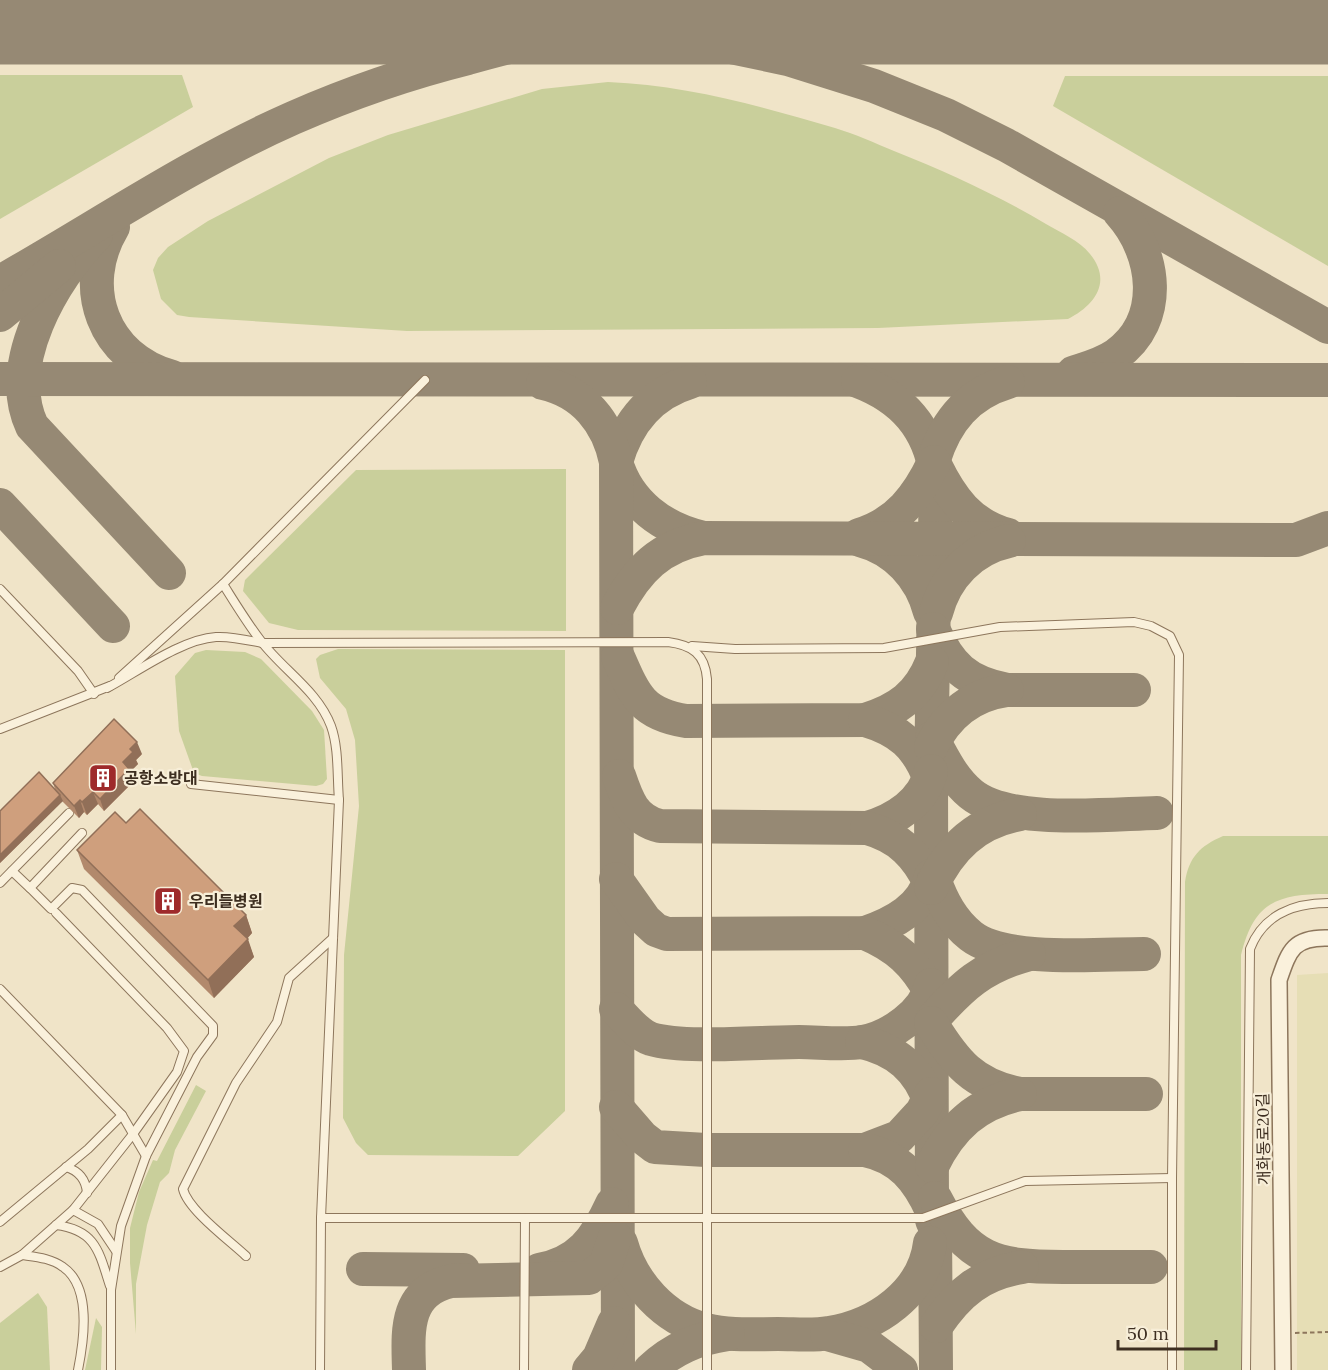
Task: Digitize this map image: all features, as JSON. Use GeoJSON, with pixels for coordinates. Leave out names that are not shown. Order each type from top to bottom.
{"type":"FeatureCollection","features":[{"type":"Feature","properties":{"kind":"street","name":"개화동로20길"},"geometry":{"type":"LineString","coordinates":[[1283,1370],[1279,980],[1292,949],[1300,942],[1328,938]]}},
{"type":"Feature","properties":{"kind":"lane"},"geometry":{"type":"LineString","coordinates":[[107,688],[223,584],[425,380]]}},
{"type":"Feature","properties":{"kind":"lane"},"geometry":{"type":"LineString","coordinates":[[223,584],[262,643],[301,682],[331,725],[339,800],[321,1218],[320,1370]]}},
{"type":"Feature","properties":{"kind":"lane"},"geometry":{"type":"LineString","coordinates":[[0,590],[78,671],[94,694]]}},
{"type":"Feature","properties":{"kind":"lane"},"geometry":{"type":"LineString","coordinates":[[0,729],[94,694],[202,639],[218,637],[262,643],[668,642],[735,649],[884,648],[1000,627],[1134,622],[1161,630],[1175,642],[1179,655],[1172,1178],[1172,1370]]}},
{"type":"Feature","properties":{"kind":"lane"},"geometry":{"type":"LineString","coordinates":[[690,646],[704,662],[707,679],[707,1370]]}},
{"type":"Feature","properties":{"kind":"lane"},"geometry":{"type":"LineString","coordinates":[[191,784],[339,800]]}},
{"type":"Feature","properties":{"kind":"lane"},"geometry":{"type":"LineString","coordinates":[[0,883],[69,813]]}},
{"type":"Feature","properties":{"kind":"lane"},"geometry":{"type":"LineString","coordinates":[[30,888],[82,833]]}},
{"type":"Feature","properties":{"kind":"lane"},"geometry":{"type":"LineString","coordinates":[[0,1267],[22,1255],[73,1210],[133,1134],[183,1061],[183,1046],[54,911],[12,872]]}},
{"type":"Feature","properties":{"kind":"lane"},"geometry":{"type":"LineString","coordinates":[[54,911],[72,888],[79,888],[213,1026],[213,1035],[197,1057],[146,1156],[121,1226],[111,1290],[111,1370]]}},
{"type":"Feature","properties":{"kind":"lane"},"geometry":{"type":"LineString","coordinates":[[1246,1370],[1250,949],[1254,937],[1273,917],[1300,906],[1328,903]]}},
{"type":"Feature","properties":{"kind":"lane"},"geometry":{"type":"LineString","coordinates":[[246,1256],[197,1210],[185,1196],[183,1189],[236,1083],[277,1022],[289,978],[333,938]]}},
{"type":"Feature","properties":{"kind":"lane"},"geometry":{"type":"LineString","coordinates":[[0,989],[122,1115],[146,1156]]}},
{"type":"Feature","properties":{"kind":"lane"},"geometry":{"type":"LineString","coordinates":[[2,1218],[66,1167],[122,1115]]}},
{"type":"Feature","properties":{"kind":"lane"},"geometry":{"type":"LineString","coordinates":[[66,1167],[77,1172],[83,1179],[87,1193]]}},
{"type":"Feature","properties":{"kind":"lane"},"geometry":{"type":"LineString","coordinates":[[321,1218],[923,1218],[1024,1181],[1172,1178]]}},
{"type":"Feature","properties":{"kind":"lane"},"geometry":{"type":"LineString","coordinates":[[73,1210],[98,1224],[116,1251]]}},
{"type":"Feature","properties":{"kind":"lane"},"geometry":{"type":"LineString","coordinates":[[524,1370],[525,1218]]}},
{"type":"Feature","properties":{"kind":"lane"},"geometry":{"type":"LineString","coordinates":[[56,1225],[77,1229],[93,1242],[111,1290]]}},
{"type":"Feature","properties":{"kind":"lane"},"geometry":{"type":"LineString","coordinates":[[22,1255],[55,1262],[73,1276],[80,1290],[82,1308],[78,1370]]}},
{"type":"Feature","properties":{"kind":"path"},"geometry":{"type":"LineString","coordinates":[[1283,1333],[1328,1332]]}},
{"type":"Feature","properties":{"kind":"shaded area"},"geometry":{"type":"Polygon","coordinates":[[[1328,973],[1328,1370],[1297,1370],[1297,975],[1328,973]]]}},
{"type":"Feature","properties":{"kind":"green space"},"geometry":{"type":"Polygon","coordinates":[[[0,75],[182,75],[193,107],[0,219],[0,75]]]}},
{"type":"Feature","properties":{"kind":"green space"},"geometry":{"type":"Polygon","coordinates":[[[1065,76],[1328,76],[1328,266],[1053,106],[1065,76]]]}},
{"type":"Feature","properties":{"kind":"green space"},"geometry":{"type":"Polygon","coordinates":[[[608,82],[666,87],[751,105],[842,130],[933,167],[1009,203],[1081,245],[1097,264],[1100,283],[1097,292],[1086,307],[1068,319],[878,328],[407,331],[189,317],[177,315],[161,299],[153,270],[158,258],[168,247],[208,221],[329,158],[388,135],[542,89],[608,82]]]}},
{"type":"Feature","properties":{"kind":"green space"},"geometry":{"type":"Polygon","coordinates":[[[566,469],[566,631],[298,630],[269,623],[243,591],[245,580],[356,470],[566,469]]]}},
{"type":"Feature","properties":{"kind":"green space"},"geometry":{"type":"Polygon","coordinates":[[[338,649],[565,650],[565,1111],[518,1156],[368,1155],[356,1143],[343,1118],[344,955],[359,806],[355,740],[346,709],[320,678],[316,659],[320,655],[338,649]]]}},
{"type":"Feature","properties":{"kind":"green space"},"geometry":{"type":"Polygon","coordinates":[[[206,650],[245,652],[261,659],[312,711],[324,730],[327,779],[323,784],[316,786],[202,776],[194,773],[179,731],[175,676],[195,653],[206,650]]]}},
{"type":"Feature","properties":{"kind":"green space"},"geometry":{"type":"Polygon","coordinates":[[[1223,836],[1328,836],[1328,894],[1310,894],[1281,899],[1261,912],[1246,937],[1241,955],[1241,1370],[1184,1370],[1185,882],[1189,866],[1197,853],[1223,836]]]}},
{"type":"Feature","properties":{"kind":"green space"},"geometry":{"type":"Polygon","coordinates":[[[196,1085],[206,1091],[175,1150],[169,1173],[160,1182],[147,1225],[136,1284],[136,1334],[130,1263],[130,1228],[139,1192],[153,1160],[157,1161],[196,1085]]]}},
{"type":"Feature","properties":{"kind":"green space"},"geometry":{"type":"Polygon","coordinates":[[[38,1293],[47,1307],[50,1370],[0,1370],[0,1323],[38,1293]]]}},
{"type":"Feature","properties":{"kind":"green space"},"geometry":{"type":"Polygon","coordinates":[[[96,1318],[102,1327],[101,1370],[85,1370],[96,1318]]]}},
{"type":"Feature","properties":{"kind":"building","name":"공항소방대"},"geometry":{"type":"Polygon","coordinates":[[[114,719],[137,742],[130,749],[133,752],[123,762],[129,769],[100,799],[93,792],[74,806],[53,783],[114,719]]]}},
{"type":"Feature","properties":{"kind":"building"},"geometry":{"type":"Polygon","coordinates":[[[39,772],[60,795],[0,855],[0,811],[39,772]]]}},
{"type":"Feature","properties":{"kind":"building","name":"우리들병원"},"geometry":{"type":"Polygon","coordinates":[[[140,809],[246,915],[234,926],[248,939],[208,980],[77,850],[115,812],[126,823],[140,809]]]}},
{"type":"Feature","properties":{"kind":"taxiway"},"geometry":{"type":"LineString","coordinates":[[660,0],[681,14],[699,20]]}},
{"type":"Feature","properties":{"kind":"taxiway"},"geometry":{"type":"LineString","coordinates":[[685,27],[767,20]]}},
{"type":"Feature","properties":{"kind":"taxiway"},"geometry":{"type":"LineString","coordinates":[[517,21],[717,44],[788,59],[874,86],[946,115],[1006,145],[1328,327]]}},
{"type":"Feature","properties":{"kind":"taxiway"},"geometry":{"type":"LineString","coordinates":[[0,282],[181,175],[293,118],[336,100],[423,70],[517,45],[566,37]]}},
{"type":"Feature","properties":{"kind":"taxiway"},"geometry":{"type":"LineString","coordinates":[[1073,373],[1116,355],[1132,340],[1142,324],[1148,305],[1150,286],[1147,266],[1132,229],[1120,213]]}},
{"type":"Feature","properties":{"kind":"taxiway"},"geometry":{"type":"LineString","coordinates":[[113,227],[102,250],[97,273],[98,296],[103,317],[114,337],[129,354],[148,368],[172,377]]}},
{"type":"Feature","properties":{"kind":"taxiway"},"geometry":{"type":"LineString","coordinates":[[96,235],[64,275],[49,298],[37,324],[28,350],[24,376],[25,402],[32,426],[169,573]]}},
{"type":"Feature","properties":{"kind":"taxiway"},"geometry":{"type":"LineString","coordinates":[[0,315],[59,266]]}},
{"type":"Feature","properties":{"kind":"taxiway"},"geometry":{"type":"LineString","coordinates":[[0,379],[1328,380]]}},
{"type":"Feature","properties":{"kind":"taxiway"},"geometry":{"type":"LineString","coordinates":[[858,381],[888,396],[911,417],[927,443],[936,475],[931,773],[932,1220],[935,1227],[936,1370]]}},
{"type":"Feature","properties":{"kind":"taxiway"},"geometry":{"type":"LineString","coordinates":[[690,382],[663,394],[642,412],[627,435],[616,462],[629,490],[649,512],[675,528],[704,538]]}},
{"type":"Feature","properties":{"kind":"taxiway"},"geometry":{"type":"LineString","coordinates":[[934,459],[945,433],[960,411],[981,394],[1008,382]]}},
{"type":"Feature","properties":{"kind":"taxiway"},"geometry":{"type":"LineString","coordinates":[[543,383],[570,394],[592,411],[607,434],[616,462],[618,1370]]}},
{"type":"Feature","properties":{"kind":"taxiway"},"geometry":{"type":"LineString","coordinates":[[859,535],[884,524],[905,507],[921,486],[934,462]]}},
{"type":"Feature","properties":{"kind":"taxiway"},"geometry":{"type":"LineString","coordinates":[[935,465],[963,509],[983,524],[1008,535]]}},
{"type":"Feature","properties":{"kind":"taxiway"},"geometry":{"type":"LineString","coordinates":[[0,505],[113,626]]}},
{"type":"Feature","properties":{"kind":"taxiway"},"geometry":{"type":"LineString","coordinates":[[617,608],[633,582],[652,562],[675,547],[704,538],[1296,540],[1328,528]]}},
{"type":"Feature","properties":{"kind":"taxiway"},"geometry":{"type":"LineString","coordinates":[[860,540],[884,550],[905,566],[920,587],[930,612]]}},
{"type":"Feature","properties":{"kind":"taxiway"},"geometry":{"type":"LineString","coordinates":[[936,613],[946,588],[962,566],[983,551],[1009,541]]}},
{"type":"Feature","properties":{"kind":"taxiway"},"geometry":{"type":"LineString","coordinates":[[933,629],[946,653],[961,670],[970,677],[993,687],[1007,690],[1134,690]]}},
{"type":"Feature","properties":{"kind":"taxiway"},"geometry":{"type":"LineString","coordinates":[[618,657],[635,693],[642,701],[659,714],[686,721],[865,720],[888,711],[906,700],[921,684],[932,662]]}},
{"type":"Feature","properties":{"kind":"taxiway"},"geometry":{"type":"LineString","coordinates":[[931,747],[945,725],[961,708],[982,697],[1007,690]]}},
{"type":"Feature","properties":{"kind":"taxiway"},"geometry":{"type":"LineString","coordinates":[[865,720],[888,729],[906,741],[920,758],[930,780]]}},
{"type":"Feature","properties":{"kind":"taxiway"},"geometry":{"type":"LineString","coordinates":[[932,738],[959,781],[971,794],[988,804],[1009,810],[1060,816],[1157,813]]}},
{"type":"Feature","properties":{"kind":"taxiway"},"geometry":{"type":"LineString","coordinates":[[619,776],[633,808],[644,819],[660,826],[867,828],[898,815],[915,801],[922,792],[931,771]]}},
{"type":"Feature","properties":{"kind":"taxiway"},"geometry":{"type":"LineString","coordinates":[[931,888],[946,861],[966,839],[990,823],[1020,814]]}},
{"type":"Feature","properties":{"kind":"taxiway"},"geometry":{"type":"LineString","coordinates":[[867,828],[889,836],[906,849],[920,865],[931,885]]}},
{"type":"Feature","properties":{"kind":"taxiway"},"geometry":{"type":"LineString","coordinates":[[616,879],[645,920],[656,930],[667,934],[865,933],[906,913],[921,897],[931,876]]}},
{"type":"Feature","properties":{"kind":"taxiway"},"geometry":{"type":"LineString","coordinates":[[934,879],[944,903],[958,924],[971,936],[987,945],[1030,954],[1144,954]]}},
{"type":"Feature","properties":{"kind":"taxiway"},"geometry":{"type":"LineString","coordinates":[[865,933],[904,957],[925,982],[931,993]]}},
{"type":"Feature","properties":{"kind":"taxiway"},"geometry":{"type":"LineString","coordinates":[[931,1021],[974,979],[998,965],[1029,954]]}},
{"type":"Feature","properties":{"kind":"taxiway"},"geometry":{"type":"LineString","coordinates":[[616,1009],[641,1034],[666,1042],[683,1044],[855,1043],[884,1035],[905,1022],[922,1005],[931,985]]}},
{"type":"Feature","properties":{"kind":"taxiway"},"geometry":{"type":"LineString","coordinates":[[931,1023],[948,1049],[967,1070],[990,1085],[1004,1090],[1020,1094],[1146,1094]]}},
{"type":"Feature","properties":{"kind":"taxiway"},"geometry":{"type":"LineString","coordinates":[[862,1042],[885,1050],[905,1063],[920,1080],[930,1103]]}},
{"type":"Feature","properties":{"kind":"taxiway"},"geometry":{"type":"LineString","coordinates":[[616,1107],[642,1137],[655,1147],[706,1150],[865,1150],[899,1137],[922,1112],[931,1094]]}},
{"type":"Feature","properties":{"kind":"taxiway"},"geometry":{"type":"LineString","coordinates":[[932,1166],[939,1152],[957,1128],[967,1119],[978,1110],[1020,1094]]}},
{"type":"Feature","properties":{"kind":"taxiway"},"geometry":{"type":"LineString","coordinates":[[865,1150],[888,1158],[906,1171],[921,1189],[932,1211]]}},
{"type":"Feature","properties":{"kind":"taxiway"},"geometry":{"type":"LineString","coordinates":[[935,1198],[959,1235],[972,1247],[1001,1262],[1040,1267],[1151,1267]]}},
{"type":"Feature","properties":{"kind":"taxiway"},"geometry":{"type":"LineString","coordinates":[[539,1270],[565,1262],[584,1248],[599,1228],[612,1204]]}},
{"type":"Feature","properties":{"kind":"taxiway"},"geometry":{"type":"LineString","coordinates":[[409,1370],[409,1328],[412,1315],[424,1294],[436,1286],[451,1281],[589,1278],[606,1264],[615,1237]]}},
{"type":"Feature","properties":{"kind":"taxiway"},"geometry":{"type":"LineString","coordinates":[[621,1243],[633,1272],[652,1297],[664,1308],[691,1325],[724,1333],[810,1335],[829,1333],[864,1323],[895,1304],[908,1292],[918,1277],[926,1261],[930,1243]]}},
{"type":"Feature","properties":{"kind":"taxiway"},"geometry":{"type":"LineString","coordinates":[[936,1326],[953,1303],[972,1286],[994,1274],[1022,1267]]}},
{"type":"Feature","properties":{"kind":"taxiway"},"geometry":{"type":"LineString","coordinates":[[363,1269],[463,1270]]}},
{"type":"Feature","properties":{"kind":"taxiway"},"geometry":{"type":"LineString","coordinates":[[589,1370],[599,1358],[614,1323]]}},
{"type":"Feature","properties":{"kind":"taxiway"},"geometry":{"type":"LineString","coordinates":[[650,1370],[677,1350],[706,1339],[728,1334]]}},
{"type":"Feature","properties":{"kind":"taxiway"},"geometry":{"type":"LineString","coordinates":[[827,1334],[869,1346],[901,1370]]}},
{"type":"Feature","properties":{"kind":"runway"},"geometry":{"type":"LineString","coordinates":[[0,21],[1328,21]]}},
{"type":"Feature","properties":{"kind":"place","name":"공항소방대"},"geometry":{"type":"Point","coordinates":[103,778]}},
{"type":"Feature","properties":{"kind":"place","name":"우리들병원"},"geometry":{"type":"Point","coordinates":[168,901]}}]}
